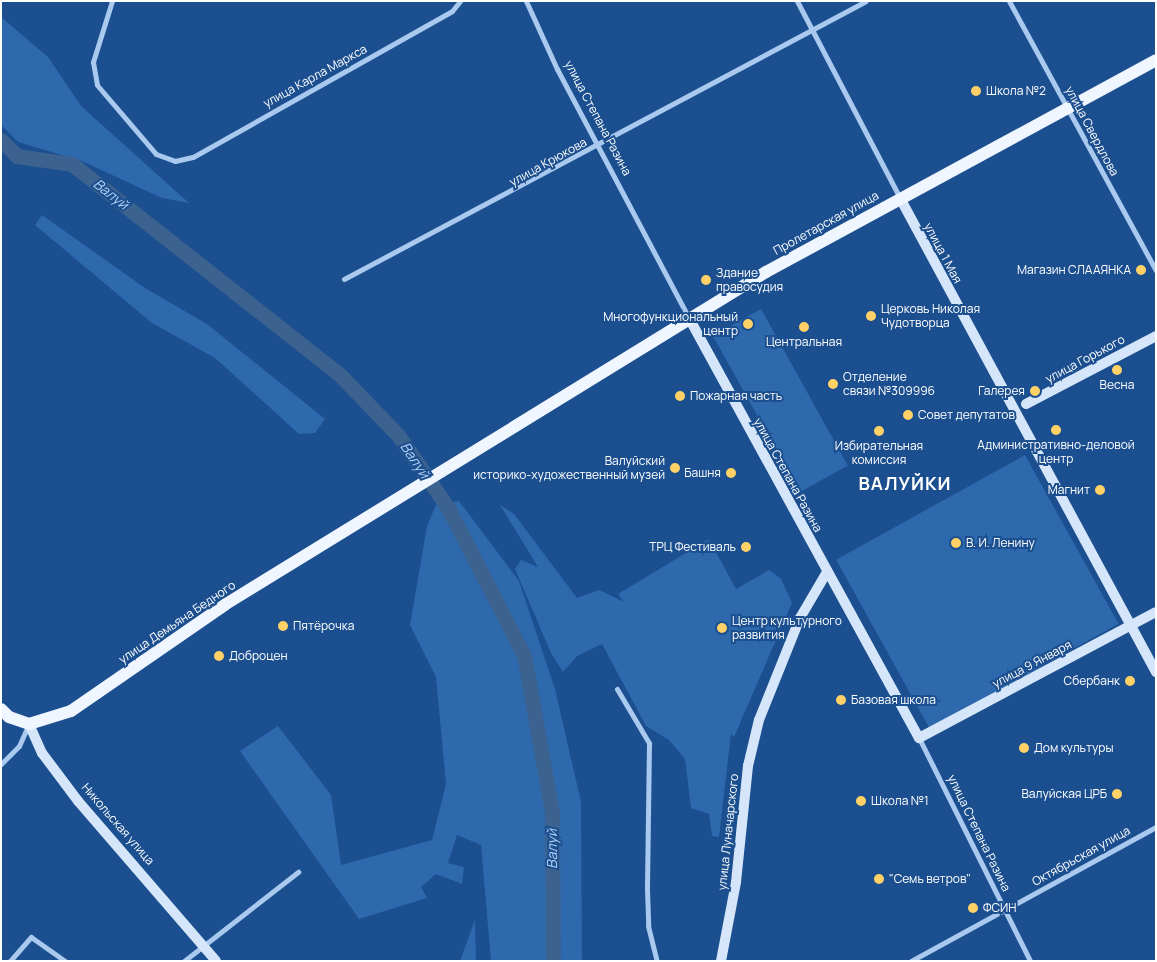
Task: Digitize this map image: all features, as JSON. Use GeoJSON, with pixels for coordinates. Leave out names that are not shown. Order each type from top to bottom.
{"type":"FeatureCollection","features":[{"type":"Feature","properties":{"kind":"main road","name":"Пролетарская улица"},"geometry":{"type":"LineString","coordinates":[[468,456],[689,318],[900,198],[1156,60]]}},
{"type":"Feature","properties":{"kind":"main road","name":"улица 1 Мая"},"geometry":{"type":"LineString","coordinates":[[900,198],[1156,672]]}},
{"type":"Feature","properties":{"kind":"main road","name":"улица Степана Разина"},"geometry":{"type":"LineString","coordinates":[[689,318],[919,738]]}},
{"type":"Feature","properties":{"kind":"main road","name":"улица Горького"},"geometry":{"type":"LineString","coordinates":[[1026,404],[1156,336]]}},
{"type":"Feature","properties":{"kind":"main road","name":"улица Демьяна Бедного"},"geometry":{"type":"LineString","coordinates":[[29,724],[71,710],[226,604],[468,456]]}},
{"type":"Feature","properties":{"kind":"main road","name":"улица Луначарского"},"geometry":{"type":"LineString","coordinates":[[721,961],[736,882],[748,766],[759,720],[800,618],[827,572]]}},
{"type":"Feature","properties":{"kind":"main road","name":"улица 9 Января"},"geometry":{"type":"LineString","coordinates":[[919,738],[1156,612]]}},
{"type":"Feature","properties":{"kind":"main road"},"geometry":{"type":"LineString","coordinates":[[1,709],[9,718],[29,724]]}},
{"type":"Feature","properties":{"kind":"main road","name":"Никольская улица"},"geometry":{"type":"LineString","coordinates":[[29,724],[42,753],[78,801],[216,961]]}},
{"type":"Feature","properties":{"kind":"street","name":"улица Карла Маркса"},"geometry":{"type":"LineString","coordinates":[[112,1],[93,62],[97,85],[156,154],[175,161],[193,157],[452,11],[460,1]]}},
{"type":"Feature","properties":{"kind":"street","name":"улица Степана Разина"},"geometry":{"type":"LineString","coordinates":[[526,1],[557,69],[599,145],[689,318]]}},
{"type":"Feature","properties":{"kind":"street","name":"улица 1 Мая"},"geometry":{"type":"LineString","coordinates":[[797,1],[900,198]]}},
{"type":"Feature","properties":{"kind":"street","name":"улица Крюкова"},"geometry":{"type":"LineString","coordinates":[[344,279],[599,145],[866,1]]}},
{"type":"Feature","properties":{"kind":"street","name":"улица Свердлова"},"geometry":{"type":"LineString","coordinates":[[1009,1],[1156,271]]}},
{"type":"Feature","properties":{"kind":"street"},"geometry":{"type":"LineString","coordinates":[[617,689],[649,743],[646,889],[648,926],[657,961]]}},
{"type":"Feature","properties":{"kind":"street"},"geometry":{"type":"LineString","coordinates":[[1,764],[20,746],[29,724]]}},
{"type":"Feature","properties":{"kind":"street","name":"улица Степана Разина"},"geometry":{"type":"LineString","coordinates":[[919,738],[1003,911],[1030,961]]}},
{"type":"Feature","properties":{"kind":"street","name":"Октябрьская улица"},"geometry":{"type":"LineString","coordinates":[[911,961],[1156,827]]}},
{"type":"Feature","properties":{"kind":"street"},"geometry":{"type":"LineString","coordinates":[[184,961],[298,872]]}},
{"type":"Feature","properties":{"kind":"street"},"geometry":{"type":"LineString","coordinates":[[10,961],[31,937],[65,961]]}},
{"type":"Feature","properties":{"kind":"shaded area"},"geometry":{"type":"Polygon","coordinates":[[[1,17],[48,57],[81,106],[189,203],[162,198],[82,161],[18,142],[1,125],[1,17]]]}},
{"type":"Feature","properties":{"kind":"shaded area"},"geometry":{"type":"Polygon","coordinates":[[[42,215],[145,288],[207,324],[325,419],[315,433],[299,434],[215,358],[152,323],[35,225],[42,215]]]}},
{"type":"Feature","properties":{"kind":"shaded area"},"geometry":{"type":"Polygon","coordinates":[[[761,309],[848,466],[800,492],[713,336],[761,309]]]}},
{"type":"Feature","properties":{"kind":"shaded area"},"geometry":{"type":"Polygon","coordinates":[[[1025,455],[1119,624],[930,729],[836,560],[1025,455]]]}},
{"type":"Feature","properties":{"kind":"shaded area"},"geometry":{"type":"Polygon","coordinates":[[[459,501],[519,581],[555,689],[581,802],[582,961],[491,961],[481,845],[457,835],[448,863],[464,867],[462,884],[436,874],[421,887],[427,898],[359,919],[240,751],[278,726],[331,795],[341,865],[432,840],[446,784],[436,677],[410,625],[427,526],[436,505],[459,501]]]}},
{"type":"Feature","properties":{"kind":"shaded area"},"geometry":{"type":"Polygon","coordinates":[[[500,505],[514,514],[577,598],[599,590],[624,602],[618,594],[709,539],[736,589],[769,570],[781,579],[792,603],[734,737],[731,734],[719,837],[712,836],[709,814],[691,808],[685,759],[669,740],[646,726],[602,644],[577,656],[563,672],[551,653],[515,569],[521,560],[538,567],[500,505]]]}},
{"type":"Feature","properties":{"kind":"shaded area"},"geometry":{"type":"Polygon","coordinates":[[[475,920],[476,961],[460,961],[475,920]]]}},
{"type":"Feature","properties":{"kind":"waterway","name":"Валуй"},"geometry":{"type":"LineString","coordinates":[[1,140],[17,156],[72,164],[340,375],[398,435],[448,508],[524,655],[552,812],[553,961]]}},
{"type":"Feature","properties":{"kind":"place","name":"Школа №2"},"geometry":{"type":"Point","coordinates":[976,91]}},
{"type":"Feature","properties":{"kind":"place","name":"Магазин СЛААЯНКА"},"geometry":{"type":"Point","coordinates":[1141,270]}},
{"type":"Feature","properties":{"kind":"place","name":"Здание правосудия"},"geometry":{"type":"Point","coordinates":[706,280]}},
{"type":"Feature","properties":{"kind":"place","name":"Церковь Николая Чудотворца"},"geometry":{"type":"Point","coordinates":[871,316]}},
{"type":"Feature","properties":{"kind":"place","name":"Многофункциональный центр"},"geometry":{"type":"Point","coordinates":[748,324]}},
{"type":"Feature","properties":{"kind":"place","name":"Центральная"},"geometry":{"type":"Point","coordinates":[804,327]}},
{"type":"Feature","properties":{"kind":"place","name":"Весна"},"geometry":{"type":"Point","coordinates":[1117,370]}},
{"type":"Feature","properties":{"kind":"place","name":"Отделение связи №309996"},"geometry":{"type":"Point","coordinates":[833,384]}},
{"type":"Feature","properties":{"kind":"place","name":"Галерея"},"geometry":{"type":"Point","coordinates":[1035,391]}},
{"type":"Feature","properties":{"kind":"place","name":"Пожарная часть"},"geometry":{"type":"Point","coordinates":[680,396]}},
{"type":"Feature","properties":{"kind":"place","name":"Совет депутатов"},"geometry":{"type":"Point","coordinates":[908,415]}},
{"type":"Feature","properties":{"kind":"place","name":"Административно-деловой центр"},"geometry":{"type":"Point","coordinates":[1056,430]}},
{"type":"Feature","properties":{"kind":"place","name":"Избирательная комиссия"},"geometry":{"type":"Point","coordinates":[879,431]}},
{"type":"Feature","properties":{"kind":"place","name":"Валуйский историко-художественный музей"},"geometry":{"type":"Point","coordinates":[675,468]}},
{"type":"Feature","properties":{"kind":"place","name":"Башня"},"geometry":{"type":"Point","coordinates":[731,473]}},
{"type":"Feature","properties":{"kind":"place","name":"Магнит"},"geometry":{"type":"Point","coordinates":[1100,490]}},
{"type":"Feature","properties":{"kind":"place","name":"В. И. Ленину"},"geometry":{"type":"Point","coordinates":[956,543]}},
{"type":"Feature","properties":{"kind":"place","name":"ТРЦ Фестиваль"},"geometry":{"type":"Point","coordinates":[746,547]}},
{"type":"Feature","properties":{"kind":"place","name":"Пятёрочка"},"geometry":{"type":"Point","coordinates":[283,626]}},
{"type":"Feature","properties":{"kind":"place","name":"Центр культурного развития"},"geometry":{"type":"Point","coordinates":[722,628]}},
{"type":"Feature","properties":{"kind":"place","name":"Доброцен"},"geometry":{"type":"Point","coordinates":[219,656]}},
{"type":"Feature","properties":{"kind":"place","name":"Сбербанк"},"geometry":{"type":"Point","coordinates":[1130,681]}},
{"type":"Feature","properties":{"kind":"place","name":"Базовая школа"},"geometry":{"type":"Point","coordinates":[841,700]}},
{"type":"Feature","properties":{"kind":"place","name":"Дом культуры"},"geometry":{"type":"Point","coordinates":[1024,748]}},
{"type":"Feature","properties":{"kind":"place","name":"Валуйская ЦРБ"},"geometry":{"type":"Point","coordinates":[1117,794]}},
{"type":"Feature","properties":{"kind":"place","name":"Школа №1"},"geometry":{"type":"Point","coordinates":[861,801]}},
{"type":"Feature","properties":{"kind":"place","name":"\"Семь ветров\""},"geometry":{"type":"Point","coordinates":[879,879]}},
{"type":"Feature","properties":{"kind":"place","name":"ФСИН"},"geometry":{"type":"Point","coordinates":[973,908]}},
{"type":"Feature","properties":{"kind":"district","name":"ВАЛУЙКИ"},"geometry":{"type":"Point","coordinates":[905,483]}}]}
